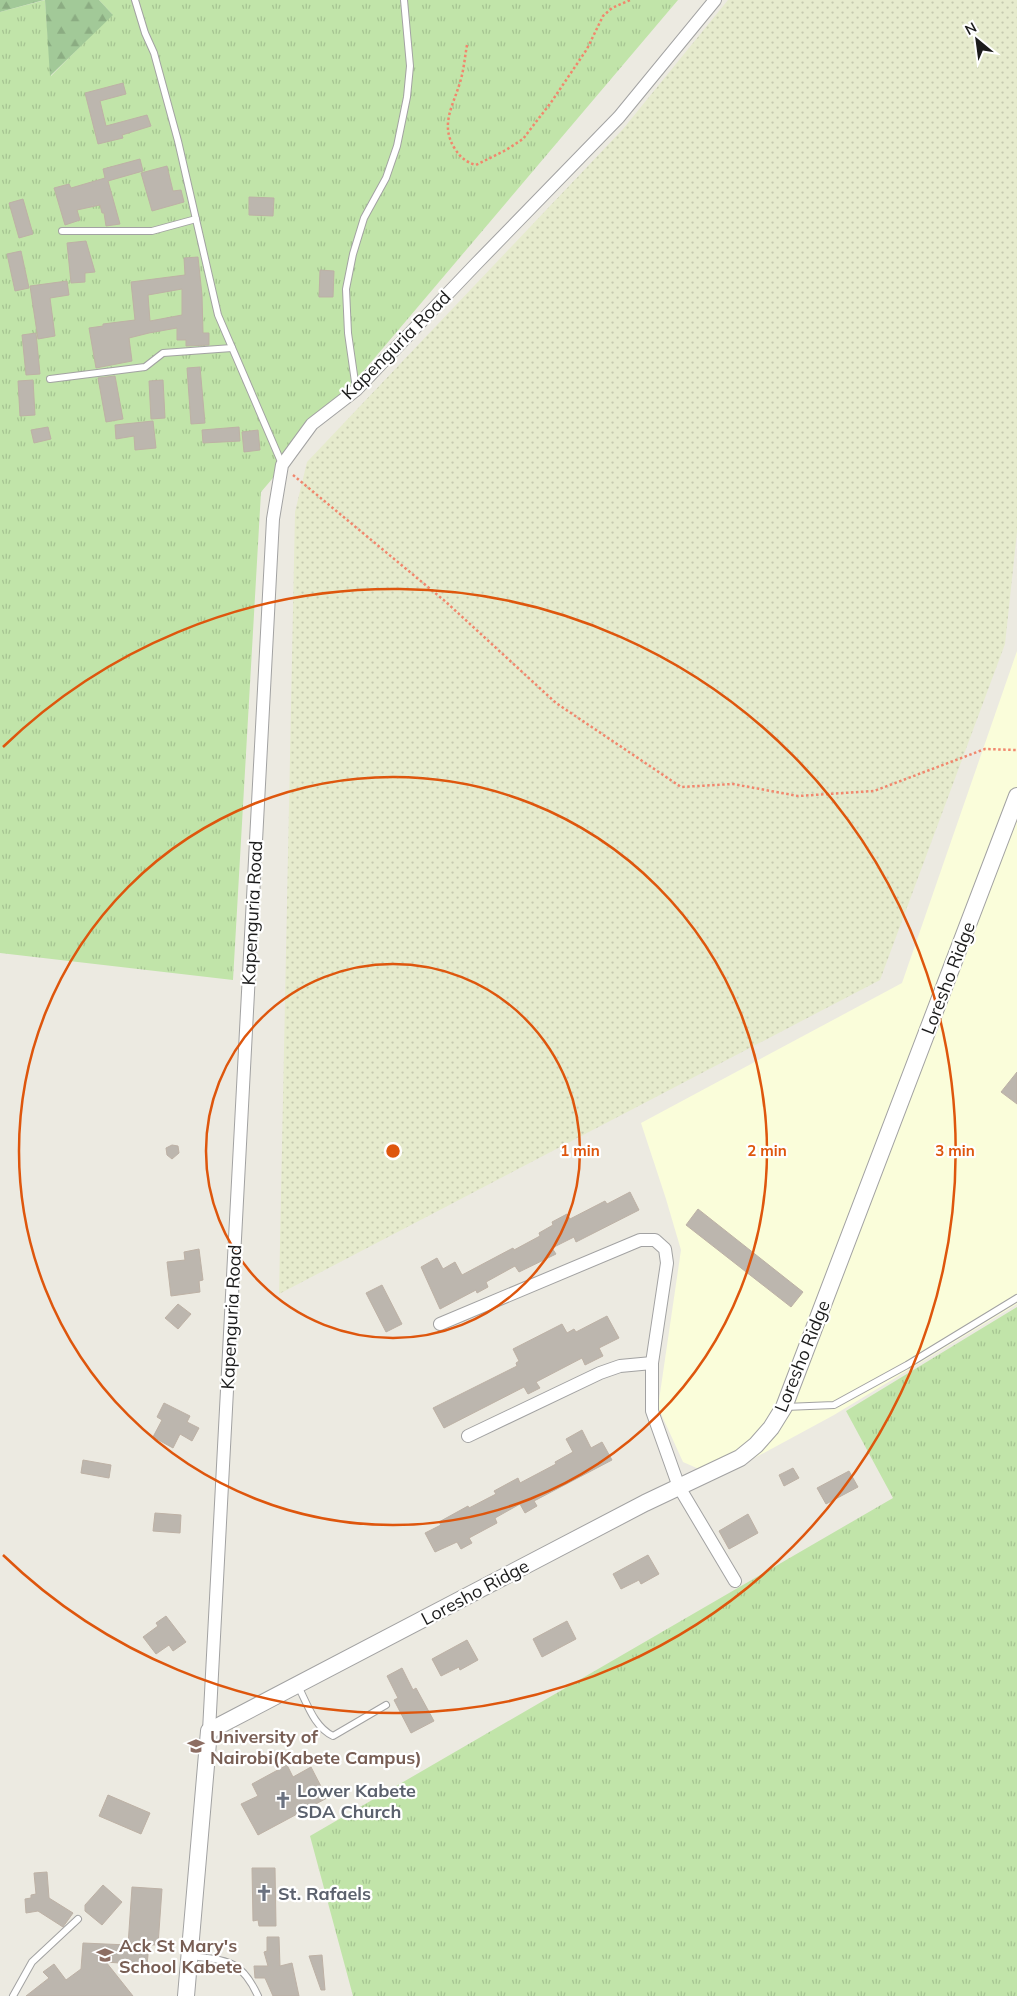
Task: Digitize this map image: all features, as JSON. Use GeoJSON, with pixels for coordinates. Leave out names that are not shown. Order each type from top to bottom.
{"type":"FeatureCollection","features":[{"type":"Feature","properties":{"kind":"street","name":"Kapenguria Road"},"geometry":{"type":"LineString","coordinates":[[186,1996],[209,1731],[273,519],[282,466],[312,424],[356,390],[619,118],[715,0]]}},
{"type":"Feature","properties":{"kind":"street","name":"Loresho Ridge"},"geometry":{"type":"LineString","coordinates":[[209,1731],[645,1503],[740,1458],[771,1428],[784,1408],[1017,796]]}},
{"type":"Feature","properties":{"kind":"street"},"geometry":{"type":"LineString","coordinates":[[440,1324],[640,1240],[655,1240],[665,1249],[667,1263],[652,1363],[652,1411],[679,1487],[735,1581]]}},
{"type":"Feature","properties":{"kind":"street"},"geometry":{"type":"LineString","coordinates":[[468,1436],[600,1373],[620,1366],[652,1363]]}},
{"type":"Feature","properties":{"kind":"lane"},"geometry":{"type":"LineString","coordinates":[[135,0],[145,33],[154,54],[178,141],[218,315],[282,466]]}},
{"type":"Feature","properties":{"kind":"lane"},"geometry":{"type":"LineString","coordinates":[[356,390],[348,333],[346,290],[353,254],[364,218],[386,178],[397,146],[407,97],[410,66],[404,0]]}},
{"type":"Feature","properties":{"kind":"lane"},"geometry":{"type":"LineString","coordinates":[[62,231],[152,231],[196,219]]}},
{"type":"Feature","properties":{"kind":"lane"},"geometry":{"type":"LineString","coordinates":[[50,379],[145,367],[163,353],[232,348]]}},
{"type":"Feature","properties":{"kind":"lane"},"geometry":{"type":"LineString","coordinates":[[784,1408],[834,1405],[908,1364],[1017,1298]]}},
{"type":"Feature","properties":{"kind":"lane"},"geometry":{"type":"LineString","coordinates":[[298,1685],[318,1725],[324,1732],[332,1736],[386,1705]]}},
{"type":"Feature","properties":{"kind":"lane"},"geometry":{"type":"LineString","coordinates":[[13,1996],[32,1962],[78,1919]]}},
{"type":"Feature","properties":{"kind":"lane"},"geometry":{"type":"LineString","coordinates":[[190,1956],[228,1961],[247,1974],[258,1996]]}},
{"type":"Feature","properties":{"kind":"path"},"geometry":{"type":"LineString","coordinates":[[467,45],[462,78],[448,120],[448,132],[450,142],[460,156],[467,163],[476,165],[499,154],[523,138],[552,101],[587,49],[603,16],[612,8],[630,0]]}},
{"type":"Feature","properties":{"kind":"path"},"geometry":{"type":"LineString","coordinates":[[282,466],[446,602],[556,703],[681,787],[733,784],[798,796],[874,791],[985,749],[1017,750]]}},
{"type":"Feature","properties":{"kind":"shaded area"},"geometry":{"type":"Polygon","coordinates":[[[728,0],[1017,0],[1017,532],[1005,644],[880,980],[279,1294],[295,512],[307,462],[623,129],[728,0]]]}},
{"type":"Feature","properties":{"kind":"shaded area"},"geometry":{"type":"Polygon","coordinates":[[[1017,651],[1017,1304],[834,1415],[710,1482],[708,1473],[683,1462],[658,1407],[681,1250],[641,1123],[902,983],[1017,651]]]}},
{"type":"Feature","properties":{"kind":"green space"},"geometry":{"type":"Polygon","coordinates":[[[0,0],[44,0],[0,12],[0,0]]]}},
{"type":"Feature","properties":{"kind":"green space"},"geometry":{"type":"Polygon","coordinates":[[[45,0],[51,76],[112,14],[99,0],[678,0],[261,492],[233,980],[0,953],[0,12],[45,0]]]}},
{"type":"Feature","properties":{"kind":"green space"},"geometry":{"type":"Polygon","coordinates":[[[45,0],[99,0],[113,15],[50,76],[45,0]]]}},
{"type":"Feature","properties":{"kind":"green space"},"geometry":{"type":"Polygon","coordinates":[[[1017,1307],[1017,1996],[353,1996],[310,1836],[893,1498],[846,1411],[1017,1307]]]}},
{"type":"Feature","properties":{"kind":"building"},"geometry":{"type":"Polygon","coordinates":[[[123,83],[126,94],[100,101],[106,126],[147,115],[151,126],[122,135],[123,138],[98,144],[85,93],[123,83]]]}},
{"type":"Feature","properties":{"kind":"building"},"geometry":{"type":"Polygon","coordinates":[[[140,159],[143,171],[108,181],[120,224],[106,226],[104,213],[102,213],[100,205],[77,210],[80,220],[65,225],[54,188],[69,184],[71,188],[105,178],[103,169],[140,159]]]}},
{"type":"Feature","properties":{"kind":"building"},"geometry":{"type":"Polygon","coordinates":[[[167,166],[173,191],[181,190],[184,202],[152,211],[141,173],[167,166]]]}},
{"type":"Feature","properties":{"kind":"building"},"geometry":{"type":"Polygon","coordinates":[[[249,197],[274,198],[273,216],[249,215],[249,197]]]}},
{"type":"Feature","properties":{"kind":"building"},"geometry":{"type":"Polygon","coordinates":[[[23,199],[33,234],[19,238],[9,203],[23,199]]]}},
{"type":"Feature","properties":{"kind":"building"},"geometry":{"type":"Polygon","coordinates":[[[86,241],[95,272],[85,273],[85,282],[71,283],[67,243],[86,241]]]}},
{"type":"Feature","properties":{"kind":"building"},"geometry":{"type":"Polygon","coordinates":[[[21,251],[29,288],[15,291],[7,254],[21,251]]]}},
{"type":"Feature","properties":{"kind":"building"},"geometry":{"type":"Polygon","coordinates":[[[198,257],[203,333],[209,333],[209,345],[186,346],[186,340],[177,340],[177,328],[149,333],[129,338],[132,361],[96,368],[89,328],[103,326],[103,324],[135,320],[131,282],[185,275],[184,258],[198,257]],[[182,289],[148,295],[150,321],[182,315],[182,289]]]}},
{"type":"Feature","properties":{"kind":"building"},"geometry":{"type":"Polygon","coordinates":[[[320,270],[334,271],[333,297],[319,297],[320,270]]]}},
{"type":"Feature","properties":{"kind":"building"},"geometry":{"type":"Polygon","coordinates":[[[67,281],[69,295],[50,298],[55,336],[38,339],[30,286],[67,281]]]}},
{"type":"Feature","properties":{"kind":"building"},"geometry":{"type":"Polygon","coordinates":[[[36,333],[40,374],[26,375],[22,335],[36,333]]]}},
{"type":"Feature","properties":{"kind":"building"},"geometry":{"type":"Polygon","coordinates":[[[200,367],[205,423],[191,424],[187,368],[200,367]]]}},
{"type":"Feature","properties":{"kind":"building"},"geometry":{"type":"Polygon","coordinates":[[[115,376],[123,419],[106,422],[98,378],[115,376]]]}},
{"type":"Feature","properties":{"kind":"building"},"geometry":{"type":"Polygon","coordinates":[[[33,380],[35,415],[20,416],[18,381],[33,380]]]}},
{"type":"Feature","properties":{"kind":"building"},"geometry":{"type":"Polygon","coordinates":[[[163,380],[165,418],[151,419],[149,381],[163,380]]]}},
{"type":"Feature","properties":{"kind":"building"},"geometry":{"type":"Polygon","coordinates":[[[153,421],[156,448],[135,450],[134,436],[116,439],[115,425],[153,421]]]}},
{"type":"Feature","properties":{"kind":"building"},"geometry":{"type":"Polygon","coordinates":[[[48,427],[51,439],[34,443],[31,430],[48,427]]]}},
{"type":"Feature","properties":{"kind":"building"},"geometry":{"type":"Polygon","coordinates":[[[239,427],[240,441],[203,443],[202,430],[239,427]]]}},
{"type":"Feature","properties":{"kind":"building"},"geometry":{"type":"Polygon","coordinates":[[[258,430],[260,450],[244,452],[242,432],[258,430]]]}},
{"type":"Feature","properties":{"kind":"building"},"geometry":{"type":"Polygon","coordinates":[[[1017,1072],[1017,1104],[1001,1092],[1017,1072]]]}},
{"type":"Feature","properties":{"kind":"building"},"geometry":{"type":"Polygon","coordinates":[[[172,1145],[178,1146],[179,1153],[172,1159],[167,1155],[166,1148],[172,1145]]]}},
{"type":"Feature","properties":{"kind":"building"},"geometry":{"type":"Polygon","coordinates":[[[630,1192],[639,1210],[576,1242],[574,1237],[552,1248],[556,1254],[519,1272],[515,1266],[486,1282],[488,1287],[477,1293],[476,1290],[440,1309],[421,1267],[437,1258],[443,1269],[455,1262],[462,1275],[540,1236],[539,1233],[553,1225],[552,1222],[567,1214],[570,1219],[605,1201],[607,1204],[630,1192]]]}},
{"type":"Feature","properties":{"kind":"building"},"geometry":{"type":"Polygon","coordinates":[[[698,1209],[803,1292],[791,1307],[686,1225],[698,1209]]]}},
{"type":"Feature","properties":{"kind":"building"},"geometry":{"type":"Polygon","coordinates":[[[199,1249],[203,1280],[199,1281],[200,1292],[171,1296],[167,1262],[185,1260],[184,1252],[199,1249]]]}},
{"type":"Feature","properties":{"kind":"building"},"geometry":{"type":"Polygon","coordinates":[[[382,1285],[402,1324],[386,1332],[366,1293],[382,1285]]]}},
{"type":"Feature","properties":{"kind":"building"},"geometry":{"type":"Polygon","coordinates":[[[178,1304],[191,1314],[178,1329],[165,1318],[178,1304]]]}},
{"type":"Feature","properties":{"kind":"building"},"geometry":{"type":"Polygon","coordinates":[[[607,1316],[619,1338],[599,1348],[603,1356],[585,1365],[582,1358],[536,1382],[540,1388],[528,1394],[524,1387],[444,1428],[433,1408],[517,1366],[516,1363],[519,1361],[513,1349],[562,1324],[567,1333],[574,1329],[576,1332],[607,1316]]]}},
{"type":"Feature","properties":{"kind":"building"},"geometry":{"type":"Polygon","coordinates":[[[164,1403],[190,1416],[187,1422],[199,1428],[192,1441],[180,1434],[173,1448],[153,1437],[162,1420],[157,1417],[164,1403]]]}},
{"type":"Feature","properties":{"kind":"building"},"geometry":{"type":"Polygon","coordinates":[[[582,1430],[591,1448],[602,1442],[612,1460],[534,1501],[537,1506],[525,1513],[520,1504],[495,1518],[497,1523],[469,1538],[472,1543],[461,1549],[457,1542],[435,1552],[425,1533],[441,1525],[439,1522],[468,1506],[469,1508],[496,1494],[494,1491],[518,1478],[520,1483],[556,1464],[555,1462],[573,1452],[566,1439],[582,1430]]]}},
{"type":"Feature","properties":{"kind":"building"},"geometry":{"type":"Polygon","coordinates":[[[83,1460],[111,1465],[109,1478],[81,1473],[83,1460]]]}},
{"type":"Feature","properties":{"kind":"building"},"geometry":{"type":"Polygon","coordinates":[[[793,1468],[799,1478],[784,1486],[779,1475],[793,1468]]]}},
{"type":"Feature","properties":{"kind":"building"},"geometry":{"type":"Polygon","coordinates":[[[849,1471],[858,1487],[826,1504],[817,1488],[849,1471]]]}},
{"type":"Feature","properties":{"kind":"building"},"geometry":{"type":"Polygon","coordinates":[[[155,1513],[181,1515],[180,1533],[153,1531],[155,1513]]]}},
{"type":"Feature","properties":{"kind":"building"},"geometry":{"type":"Polygon","coordinates":[[[748,1514],[758,1533],[729,1549],[719,1531],[748,1514]]]}},
{"type":"Feature","properties":{"kind":"building"},"geometry":{"type":"Polygon","coordinates":[[[648,1555],[659,1574],[641,1584],[639,1580],[621,1589],[613,1574],[648,1555]]]}},
{"type":"Feature","properties":{"kind":"building"},"geometry":{"type":"Polygon","coordinates":[[[166,1616],[186,1642],[173,1651],[169,1645],[156,1654],[143,1637],[158,1626],[156,1623],[166,1616]]]}},
{"type":"Feature","properties":{"kind":"building"},"geometry":{"type":"Polygon","coordinates":[[[567,1621],[576,1639],[542,1657],[533,1639],[567,1621]]]}},
{"type":"Feature","properties":{"kind":"building"},"geometry":{"type":"Polygon","coordinates":[[[467,1640],[478,1660],[460,1670],[459,1667],[441,1676],[432,1659],[467,1640]]]}},
{"type":"Feature","properties":{"kind":"building"},"geometry":{"type":"Polygon","coordinates":[[[402,1668],[413,1690],[416,1688],[434,1721],[411,1733],[394,1700],[398,1698],[387,1676],[402,1668]]]}},
{"type":"Feature","properties":{"kind":"building"},"geometry":{"type":"Polygon","coordinates":[[[287,1765],[293,1777],[311,1767],[327,1798],[258,1835],[241,1804],[258,1796],[252,1784],[287,1765]]]}},
{"type":"Feature","properties":{"kind":"building"},"geometry":{"type":"Polygon","coordinates":[[[108,1795],[150,1813],[141,1834],[99,1816],[108,1795]]]}},
{"type":"Feature","properties":{"kind":"building"},"geometry":{"type":"Polygon","coordinates":[[[252,1868],[275,1868],[276,1926],[259,1926],[258,1920],[253,1921],[252,1868]]]}},
{"type":"Feature","properties":{"kind":"building"},"geometry":{"type":"Polygon","coordinates":[[[47,1872],[49,1898],[73,1913],[63,1927],[38,1911],[26,1913],[25,1899],[31,1898],[31,1895],[36,1894],[34,1873],[47,1872]]]}},
{"type":"Feature","properties":{"kind":"building"},"geometry":{"type":"Polygon","coordinates":[[[103,1885],[122,1902],[102,1925],[85,1911],[85,1905],[103,1885]]]}},
{"type":"Feature","properties":{"kind":"building"},"geometry":{"type":"Polygon","coordinates":[[[132,1887],[162,1889],[158,1945],[149,1945],[147,1965],[106,1962],[133,1996],[26,1996],[49,1978],[43,1972],[54,1964],[66,1980],[81,1969],[83,1943],[128,1945],[132,1887]]]}},
{"type":"Feature","properties":{"kind":"building"},"geometry":{"type":"Polygon","coordinates":[[[267,1937],[279,1937],[280,1966],[292,1963],[299,1996],[273,1996],[265,1978],[255,1978],[254,1966],[268,1966],[264,1952],[267,1951],[267,1937]]]}},
{"type":"Feature","properties":{"kind":"building"},"geometry":{"type":"Polygon","coordinates":[[[322,1955],[325,1990],[321,1990],[309,1956],[322,1955]]]}},
{"type":"Feature","properties":{"kind":"place","name":"University of Nairobi(Kabete Campus)"},"geometry":{"type":"Point","coordinates":[196,1746]}},
{"type":"Feature","properties":{"kind":"place","name":"Lower Kabete SDA Church"},"geometry":{"type":"Point","coordinates":[283,1800]}},
{"type":"Feature","properties":{"kind":"place","name":"St. Rafaels"},"geometry":{"type":"Point","coordinates":[264,1893]}},
{"type":"Feature","properties":{"kind":"place","name":"Ack St Mary's School Kabete"},"geometry":{"type":"Point","coordinates":[105,1955]}}]}
